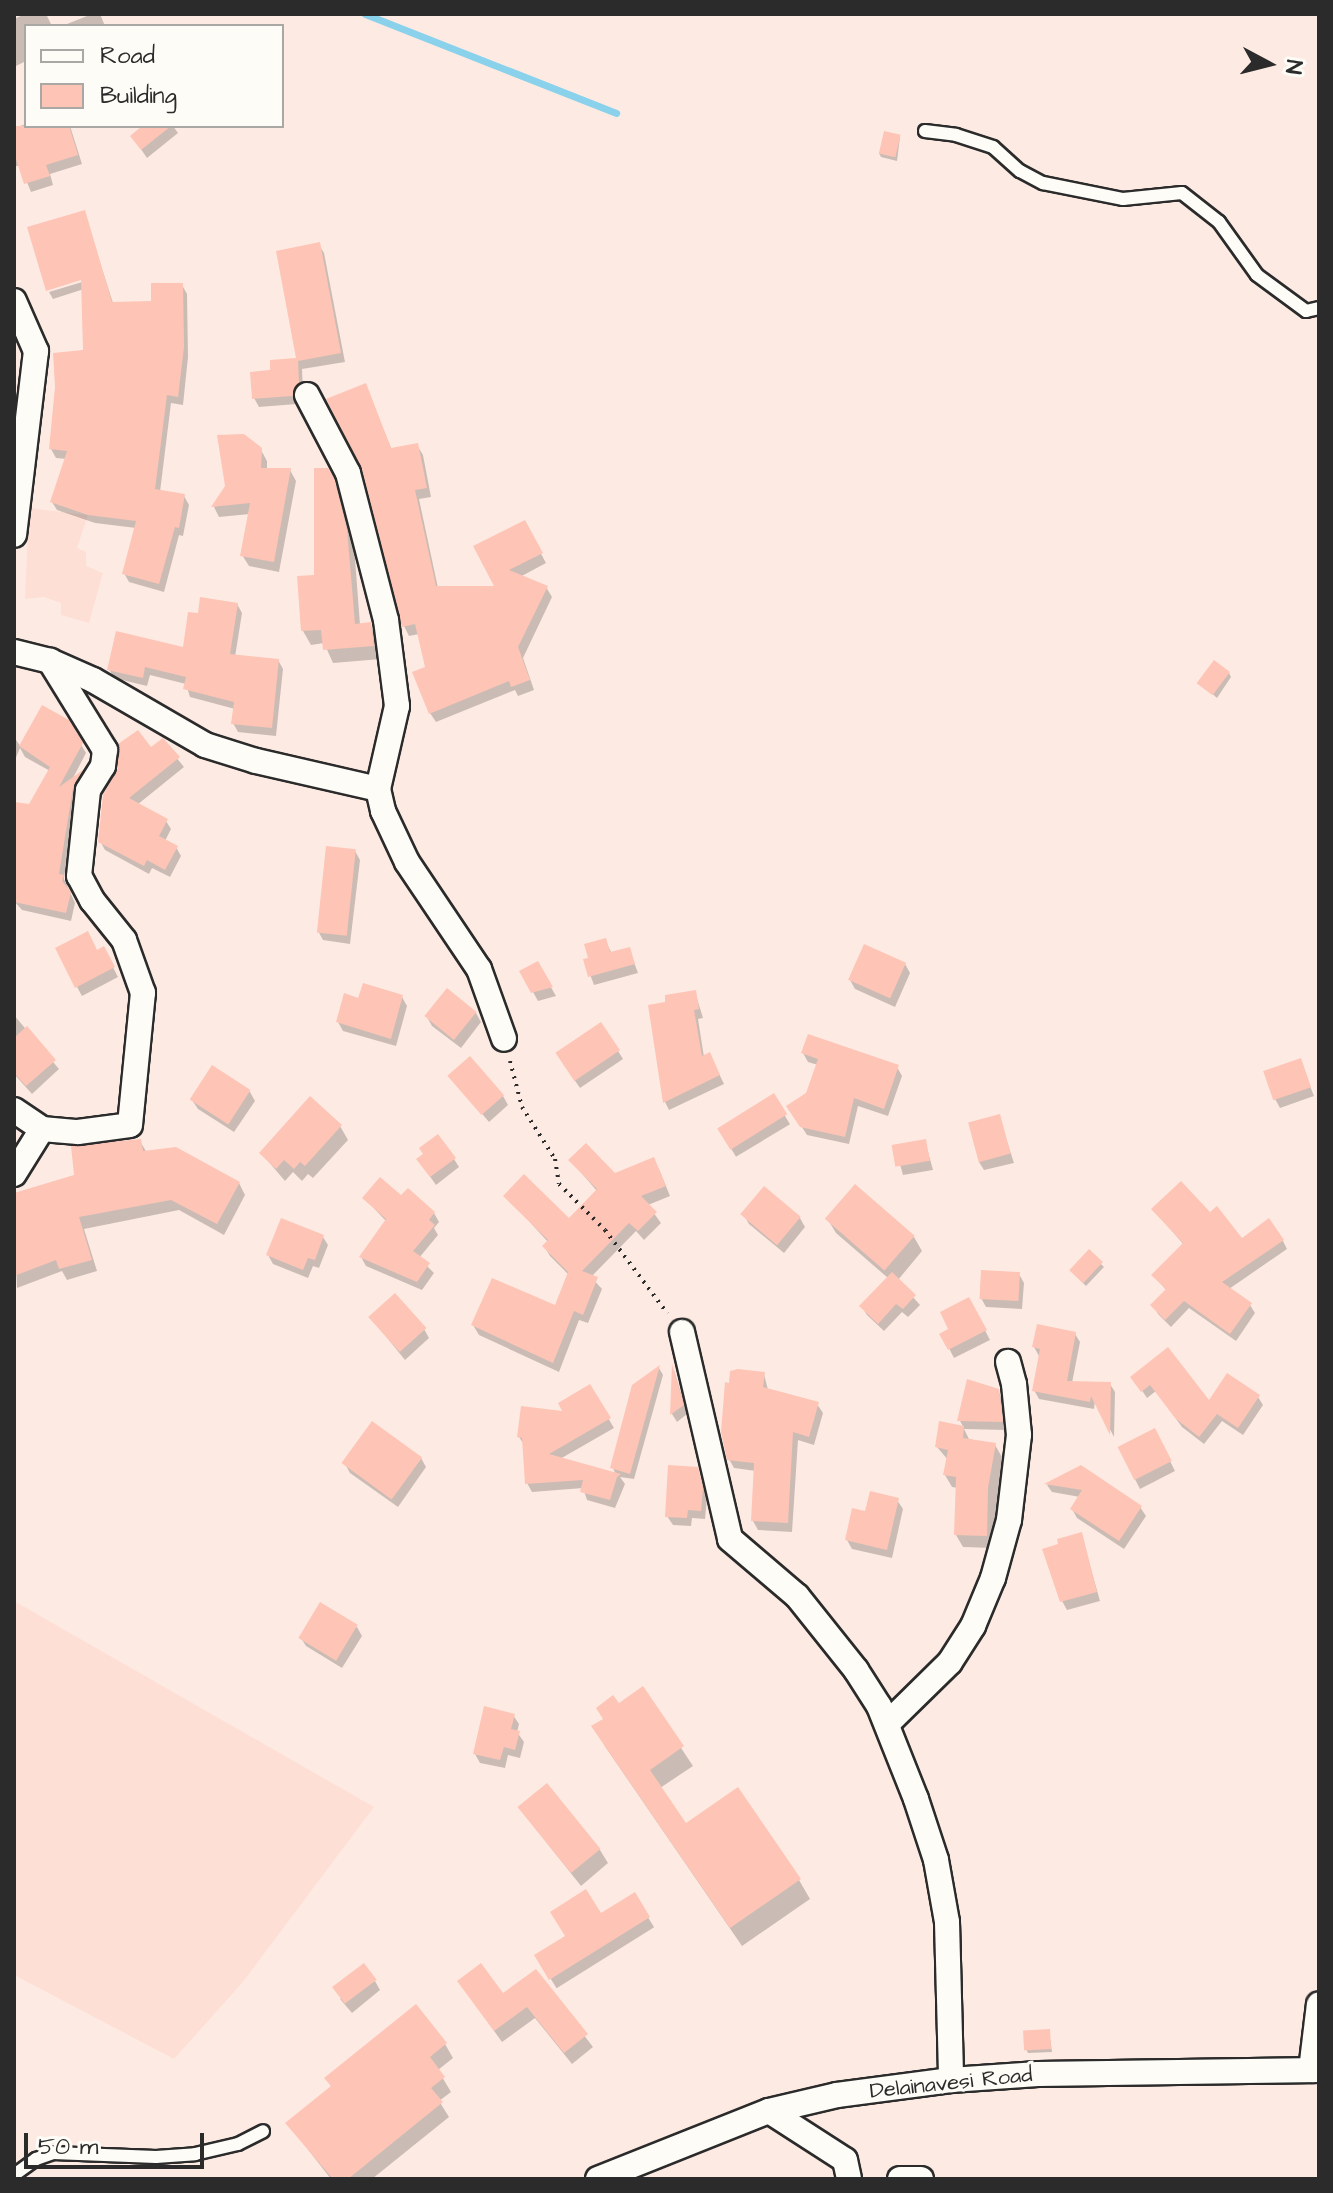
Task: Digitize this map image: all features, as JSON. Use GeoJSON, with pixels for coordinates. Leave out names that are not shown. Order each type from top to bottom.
{"type":"FeatureCollection","features":[{"type":"Feature","properties":{"kind":"street"},"geometry":{"type":"LineString","coordinates":[[14,301],[36,351],[14,535]]}},
{"type":"Feature","properties":{"kind":"street"},"geometry":{"type":"LineString","coordinates":[[307,395],[348,473],[365,549],[386,620],[397,706],[378,789],[383,811],[407,862],[479,969],[504,1039]]}},
{"type":"Feature","properties":{"kind":"street"},"geometry":{"type":"LineString","coordinates":[[14,652],[50,661],[137,703],[205,745],[223,752],[378,789]]}},
{"type":"Feature","properties":{"kind":"street"},"geometry":{"type":"LineString","coordinates":[[14,1110],[42,1129],[78,1132],[130,1125],[143,993],[124,940],[92,900],[79,876],[88,790],[103,766],[105,750],[50,661]]}},
{"type":"Feature","properties":{"kind":"street"},"geometry":{"type":"LineString","coordinates":[[14,1174],[42,1129]]}},
{"type":"Feature","properties":{"kind":"street"},"geometry":{"type":"LineString","coordinates":[[682,1332],[730,1539],[797,1596],[856,1670],[887,1724],[927,1829],[943,1891],[950,1955],[951,2080]]}},
{"type":"Feature","properties":{"kind":"street"},"geometry":{"type":"LineString","coordinates":[[887,1724],[950,1662],[973,1626],[993,1578],[1009,1520],[1019,1435],[1008,1362]]}},
{"type":"Feature","properties":{"kind":"street"},"geometry":{"type":"LineString","coordinates":[[1315,2070],[1319,2004]]}},
{"type":"Feature","properties":{"kind":"street","name":"Delainavesi Road"},"geometry":{"type":"LineString","coordinates":[[598,2179],[769,2111],[837,2095],[951,2080],[1038,2074],[1315,2070]]}},
{"type":"Feature","properties":{"kind":"street"},"geometry":{"type":"LineString","coordinates":[[769,2111],[845,2160],[849,2179]]}},
{"type":"Feature","properties":{"kind":"street"},"geometry":{"type":"LineString","coordinates":[[900,2179],[921,2179]]}},
{"type":"Feature","properties":{"kind":"lane"},"geometry":{"type":"LineString","coordinates":[[925,131],[956,135],[993,147],[1020,171],[1043,183],[1123,199],[1182,193],[1219,222],[1257,275],[1306,311],[1319,308]]}},
{"type":"Feature","properties":{"kind":"lane"},"geometry":{"type":"LineString","coordinates":[[14,2175],[36,2159],[53,2153],[156,2157],[195,2154],[238,2144],[263,2131]]}},
{"type":"Feature","properties":{"kind":"path"},"geometry":{"type":"LineString","coordinates":[[504,1039],[522,1107],[555,1159],[559,1184],[605,1230],[682,1332]]}},
{"type":"Feature","properties":{"kind":"shaded area"},"geometry":{"type":"Polygon","coordinates":[[[29,508],[88,515],[77,548],[86,552],[86,566],[103,573],[89,623],[61,615],[61,603],[44,597],[25,599],[29,508]]]}},
{"type":"Feature","properties":{"kind":"shaded area"},"geometry":{"type":"Polygon","coordinates":[[[14,1601],[374,1807],[242,1983],[174,2059],[14,1975],[14,1601]]]}},
{"type":"Feature","properties":{"kind":"building"},"geometry":{"type":"Polygon","coordinates":[[[14,126],[24,126],[70,128],[78,155],[46,165],[50,176],[24,184],[14,153],[14,126]]]}},
{"type":"Feature","properties":{"kind":"building"},"geometry":{"type":"Polygon","coordinates":[[[140,128],[168,128],[141,150],[130,136],[140,128]]]}},
{"type":"Feature","properties":{"kind":"building"},"geometry":{"type":"Polygon","coordinates":[[[884,131],[901,135],[895,157],[879,153],[884,131]]]}},
{"type":"Feature","properties":{"kind":"building"},"geometry":{"type":"Polygon","coordinates":[[[85,210],[112,302],[151,301],[151,283],[183,283],[184,347],[178,397],[167,395],[155,489],[185,494],[179,528],[175,527],[159,584],[122,574],[136,521],[88,515],[50,502],[67,451],[49,449],[55,387],[53,353],[83,350],[81,280],[46,291],[27,227],[85,210]]]}},
{"type":"Feature","properties":{"kind":"building"},"geometry":{"type":"Polygon","coordinates":[[[320,242],[341,353],[298,361],[299,382],[292,396],[252,399],[250,372],[270,370],[270,360],[296,358],[276,251],[320,242]]]}},
{"type":"Feature","properties":{"kind":"building"},"geometry":{"type":"Polygon","coordinates":[[[366,383],[391,448],[418,443],[427,488],[415,490],[436,586],[494,586],[473,546],[525,520],[543,553],[509,570],[548,586],[518,647],[530,680],[511,687],[509,681],[429,714],[412,672],[425,667],[415,624],[402,627],[362,469],[326,399],[366,383]]]}},
{"type":"Feature","properties":{"kind":"building"},"geometry":{"type":"Polygon","coordinates":[[[244,434],[262,448],[261,468],[291,468],[274,562],[240,556],[250,503],[211,507],[225,486],[217,435],[244,434]]]}},
{"type":"Feature","properties":{"kind":"building"},"geometry":{"type":"Polygon","coordinates":[[[314,468],[328,468],[334,478],[347,529],[355,624],[371,622],[374,646],[323,650],[321,630],[301,631],[297,576],[314,575],[314,468]]]}},
{"type":"Feature","properties":{"kind":"building"},"geometry":{"type":"Polygon","coordinates":[[[200,597],[238,603],[230,654],[279,659],[272,728],[231,724],[234,702],[183,689],[186,677],[145,667],[143,678],[107,670],[116,631],[183,647],[188,612],[198,613],[200,597]]]}},
{"type":"Feature","properties":{"kind":"building"},"geometry":{"type":"Polygon","coordinates":[[[1214,660],[1230,672],[1213,695],[1197,683],[1214,660]]]}},
{"type":"Feature","properties":{"kind":"building"},"geometry":{"type":"Polygon","coordinates":[[[42,705],[69,720],[83,743],[59,787],[83,770],[73,788],[59,874],[64,875],[62,881],[71,892],[66,913],[14,902],[14,802],[29,804],[50,767],[19,746],[42,705]]]}},
{"type":"Feature","properties":{"kind":"building"},"geometry":{"type":"Polygon","coordinates":[[[138,730],[151,747],[163,738],[180,757],[129,798],[168,819],[159,836],[178,846],[165,870],[147,860],[144,866],[98,842],[103,795],[118,768],[118,744],[138,730]]]}},
{"type":"Feature","properties":{"kind":"building"},"geometry":{"type":"Polygon","coordinates":[[[326,846],[356,849],[347,936],[317,933],[326,846]]]}},
{"type":"Feature","properties":{"kind":"building"},"geometry":{"type":"Polygon","coordinates":[[[88,931],[97,950],[104,946],[115,967],[75,988],[55,948],[88,931]]]}},
{"type":"Feature","properties":{"kind":"building"},"geometry":{"type":"Polygon","coordinates":[[[606,938],[610,952],[630,947],[635,964],[588,977],[583,959],[588,958],[584,944],[606,938]]]}},
{"type":"Feature","properties":{"kind":"building"},"geometry":{"type":"Polygon","coordinates":[[[864,944],[906,963],[890,998],[848,980],[864,944]]]}},
{"type":"Feature","properties":{"kind":"building"},"geometry":{"type":"Polygon","coordinates":[[[538,961],[553,987],[531,993],[519,971],[538,961]]]}},
{"type":"Feature","properties":{"kind":"building"},"geometry":{"type":"Polygon","coordinates":[[[363,983],[403,995],[391,1039],[336,1022],[344,993],[358,998],[363,983]]]}},
{"type":"Feature","properties":{"kind":"building"},"geometry":{"type":"Polygon","coordinates":[[[447,988],[477,1012],[454,1040],[424,1016],[447,988]]]}},
{"type":"Feature","properties":{"kind":"building"},"geometry":{"type":"Polygon","coordinates":[[[696,990],[699,1009],[694,1010],[702,1056],[710,1052],[720,1075],[663,1103],[648,1005],[665,1002],[665,995],[696,990]]]}},
{"type":"Feature","properties":{"kind":"building"},"geometry":{"type":"Polygon","coordinates":[[[601,1022],[620,1050],[574,1081],[555,1053],[601,1022]]]}},
{"type":"Feature","properties":{"kind":"building"},"geometry":{"type":"Polygon","coordinates":[[[27,1026],[56,1060],[26,1086],[14,1073],[14,1038],[27,1026]]]}},
{"type":"Feature","properties":{"kind":"building"},"geometry":{"type":"Polygon","coordinates":[[[808,1034],[899,1065],[884,1109],[854,1098],[845,1137],[800,1127],[786,1106],[806,1093],[818,1059],[801,1053],[808,1034]]]}},
{"type":"Feature","properties":{"kind":"building"},"geometry":{"type":"Polygon","coordinates":[[[470,1056],[504,1095],[481,1115],[447,1076],[470,1056]]]}},
{"type":"Feature","properties":{"kind":"building"},"geometry":{"type":"Polygon","coordinates":[[[1301,1058],[1311,1087],[1273,1100],[1263,1071],[1301,1058]]]}},
{"type":"Feature","properties":{"kind":"building"},"geometry":{"type":"Polygon","coordinates":[[[212,1065],[251,1090],[228,1124],[190,1099],[212,1065]]]}},
{"type":"Feature","properties":{"kind":"building"},"geometry":{"type":"Polygon","coordinates":[[[774,1093],[787,1114],[730,1150],[717,1129],[774,1093]]]}},
{"type":"Feature","properties":{"kind":"building"},"geometry":{"type":"Polygon","coordinates":[[[310,1096],[342,1125],[305,1166],[300,1162],[294,1169],[284,1160],[276,1169],[259,1153],[310,1096]]]}},
{"type":"Feature","properties":{"kind":"building"},"geometry":{"type":"Polygon","coordinates":[[[1000,1114],[1011,1154],[979,1162],[968,1123],[1000,1114]]]}},
{"type":"Feature","properties":{"kind":"building"},"geometry":{"type":"Polygon","coordinates":[[[438,1134],[456,1158],[430,1177],[416,1159],[423,1154],[419,1148],[438,1134]]]}},
{"type":"Feature","properties":{"kind":"building"},"geometry":{"type":"Polygon","coordinates":[[[141,1139],[143,1151],[176,1147],[240,1182],[217,1224],[171,1200],[79,1217],[92,1260],[59,1269],[56,1260],[14,1276],[14,1193],[74,1175],[71,1146],[141,1139]]]}},
{"type":"Feature","properties":{"kind":"building"},"geometry":{"type":"Polygon","coordinates":[[[926,1139],[930,1161],[895,1167],[892,1145],[926,1139]]]}},
{"type":"Feature","properties":{"kind":"building"},"geometry":{"type":"Polygon","coordinates":[[[586,1143],[615,1173],[654,1157],[666,1186],[641,1196],[657,1212],[638,1231],[629,1223],[582,1271],[598,1277],[583,1315],[574,1311],[553,1363],[471,1325],[492,1278],[555,1305],[568,1272],[542,1246],[548,1240],[503,1196],[524,1174],[569,1218],[597,1189],[568,1160],[586,1143]]]}},
{"type":"Feature","properties":{"kind":"building"},"geometry":{"type":"Polygon","coordinates":[[[380,1177],[401,1195],[408,1188],[435,1212],[429,1220],[435,1225],[413,1251],[430,1263],[417,1282],[359,1257],[386,1219],[362,1198],[380,1177]]]}},
{"type":"Feature","properties":{"kind":"building"},"geometry":{"type":"Polygon","coordinates":[[[1181,1181],[1210,1212],[1217,1206],[1242,1238],[1269,1218],[1284,1240],[1222,1282],[1252,1303],[1230,1334],[1184,1301],[1165,1320],[1150,1305],[1166,1289],[1151,1275],[1183,1243],[1151,1209],[1181,1181]]]}},
{"type":"Feature","properties":{"kind":"building"},"geometry":{"type":"Polygon","coordinates":[[[855,1184],[915,1236],[884,1271],[825,1219],[855,1184]]]}},
{"type":"Feature","properties":{"kind":"building"},"geometry":{"type":"Polygon","coordinates":[[[764,1186],[801,1217],[777,1245],[740,1214],[764,1186]]]}},
{"type":"Feature","properties":{"kind":"building"},"geometry":{"type":"Polygon","coordinates":[[[281,1218],[324,1235],[315,1260],[308,1258],[303,1270],[266,1255],[281,1218]]]}},
{"type":"Feature","properties":{"kind":"building"},"geometry":{"type":"Polygon","coordinates":[[[1089,1249],[1103,1262],[1083,1283],[1069,1270],[1089,1249]]]}},
{"type":"Feature","properties":{"kind":"building"},"geometry":{"type":"Polygon","coordinates":[[[981,1270],[1020,1272],[1018,1301],[979,1299],[981,1270]]]}},
{"type":"Feature","properties":{"kind":"building"},"geometry":{"type":"Polygon","coordinates":[[[892,1272],[916,1295],[903,1309],[896,1304],[878,1324],[859,1306],[892,1272]]]}},
{"type":"Feature","properties":{"kind":"building"},"geometry":{"type":"Polygon","coordinates":[[[395,1293],[426,1328],[400,1352],[368,1317],[395,1293]]]}},
{"type":"Feature","properties":{"kind":"building"},"geometry":{"type":"Polygon","coordinates":[[[969,1297],[987,1330],[948,1350],[939,1334],[948,1329],[940,1312],[969,1297]]]}},
{"type":"Feature","properties":{"kind":"building"},"geometry":{"type":"Polygon","coordinates":[[[1037,1324],[1076,1332],[1067,1381],[1111,1382],[1110,1435],[1091,1396],[1090,1402],[1032,1391],[1040,1349],[1032,1347],[1037,1324]]]}},
{"type":"Feature","properties":{"kind":"building"},"geometry":{"type":"Polygon","coordinates":[[[1168,1347],[1209,1400],[1227,1373],[1260,1395],[1238,1428],[1217,1414],[1199,1437],[1175,1418],[1150,1385],[1141,1392],[1130,1377],[1168,1347]]]}},
{"type":"Feature","properties":{"kind":"building"},"geometry":{"type":"Polygon","coordinates":[[[672,1364],[684,1405],[670,1415],[672,1364]]]}},
{"type":"Feature","properties":{"kind":"building"},"geometry":{"type":"Polygon","coordinates":[[[660,1365],[630,1474],[610,1468],[632,1385],[660,1365]]]}},
{"type":"Feature","properties":{"kind":"building"},"geometry":{"type":"Polygon","coordinates":[[[730,1371],[765,1372],[763,1387],[819,1402],[809,1437],[793,1432],[788,1523],[751,1521],[754,1463],[727,1460],[721,1432],[725,1382],[729,1383],[730,1371]]]}},
{"type":"Feature","properties":{"kind":"building"},"geometry":{"type":"Polygon","coordinates":[[[967,1379],[999,1389],[1003,1422],[957,1421],[967,1379]]]}},
{"type":"Feature","properties":{"kind":"building"},"geometry":{"type":"Polygon","coordinates":[[[590,1384],[611,1418],[549,1454],[621,1474],[617,1477],[610,1500],[580,1492],[583,1480],[525,1484],[522,1438],[517,1437],[521,1406],[562,1411],[558,1403],[590,1384]]]}},
{"type":"Feature","properties":{"kind":"building"},"geometry":{"type":"Polygon","coordinates":[[[372,1421],[422,1457],[392,1500],[341,1463],[372,1421]]]}},
{"type":"Feature","properties":{"kind":"building"},"geometry":{"type":"Polygon","coordinates":[[[939,1421],[964,1426],[963,1438],[996,1443],[988,1488],[987,1536],[954,1535],[956,1477],[943,1475],[948,1450],[935,1447],[939,1421]]]}},
{"type":"Feature","properties":{"kind":"building"},"geometry":{"type":"Polygon","coordinates":[[[1155,1428],[1172,1461],[1134,1480],[1118,1447],[1155,1428]]]}},
{"type":"Feature","properties":{"kind":"building"},"geometry":{"type":"Polygon","coordinates":[[[668,1465],[698,1467],[703,1488],[701,1511],[688,1510],[687,1518],[665,1517],[668,1465]]]}},
{"type":"Feature","properties":{"kind":"building"},"geometry":{"type":"Polygon","coordinates":[[[1081,1465],[1142,1506],[1119,1541],[1070,1509],[1082,1490],[1044,1484],[1081,1465]]]}},
{"type":"Feature","properties":{"kind":"building"},"geometry":{"type":"Polygon","coordinates":[[[870,1491],[899,1498],[887,1550],[845,1540],[852,1508],[865,1511],[870,1491]]]}},
{"type":"Feature","properties":{"kind":"building"},"geometry":{"type":"Polygon","coordinates":[[[1082,1532],[1097,1592],[1060,1602],[1042,1549],[1058,1544],[1057,1539],[1082,1532]]]}},
{"type":"Feature","properties":{"kind":"building"},"geometry":{"type":"Polygon","coordinates":[[[320,1602],[358,1625],[336,1661],[298,1638],[320,1602]]]}},
{"type":"Feature","properties":{"kind":"building"},"geometry":{"type":"Polygon","coordinates":[[[643,1686],[684,1746],[650,1770],[686,1823],[738,1787],[801,1879],[730,1928],[591,1726],[603,1719],[596,1708],[613,1695],[619,1703],[643,1686]]]}},
{"type":"Feature","properties":{"kind":"building"},"geometry":{"type":"Polygon","coordinates":[[[484,1706],[515,1714],[511,1729],[520,1731],[515,1750],[504,1747],[500,1760],[473,1754],[484,1706]]]}},
{"type":"Feature","properties":{"kind":"building"},"geometry":{"type":"Polygon","coordinates":[[[547,1783],[600,1849],[571,1873],[517,1807],[547,1783]]]}},
{"type":"Feature","properties":{"kind":"building"},"geometry":{"type":"Polygon","coordinates":[[[586,1889],[601,1913],[635,1892],[650,1917],[549,1980],[534,1955],[565,1936],[550,1912],[586,1889]]]}},
{"type":"Feature","properties":{"kind":"building"},"geometry":{"type":"Polygon","coordinates":[[[364,1963],[377,1980],[345,2004],[332,1987],[364,1963]]]}},
{"type":"Feature","properties":{"kind":"building"},"geometry":{"type":"Polygon","coordinates":[[[481,1963],[503,1993],[536,1969],[588,2034],[564,2053],[527,2007],[494,2031],[457,1981],[481,1963]]]}},
{"type":"Feature","properties":{"kind":"building"},"geometry":{"type":"Polygon","coordinates":[[[416,2004],[447,2043],[430,2057],[445,2077],[431,2088],[443,2102],[348,2179],[333,2179],[285,2123],[331,2086],[324,2078],[416,2004]]]}},
{"type":"Feature","properties":{"kind":"building"},"geometry":{"type":"Polygon","coordinates":[[[1050,2029],[1051,2049],[1024,2050],[1023,2030],[1050,2029]]]}},
{"type":"Feature","properties":{"kind":"waterway"},"geometry":{"type":"LineString","coordinates":[[365,14],[616,113]]}}]}
